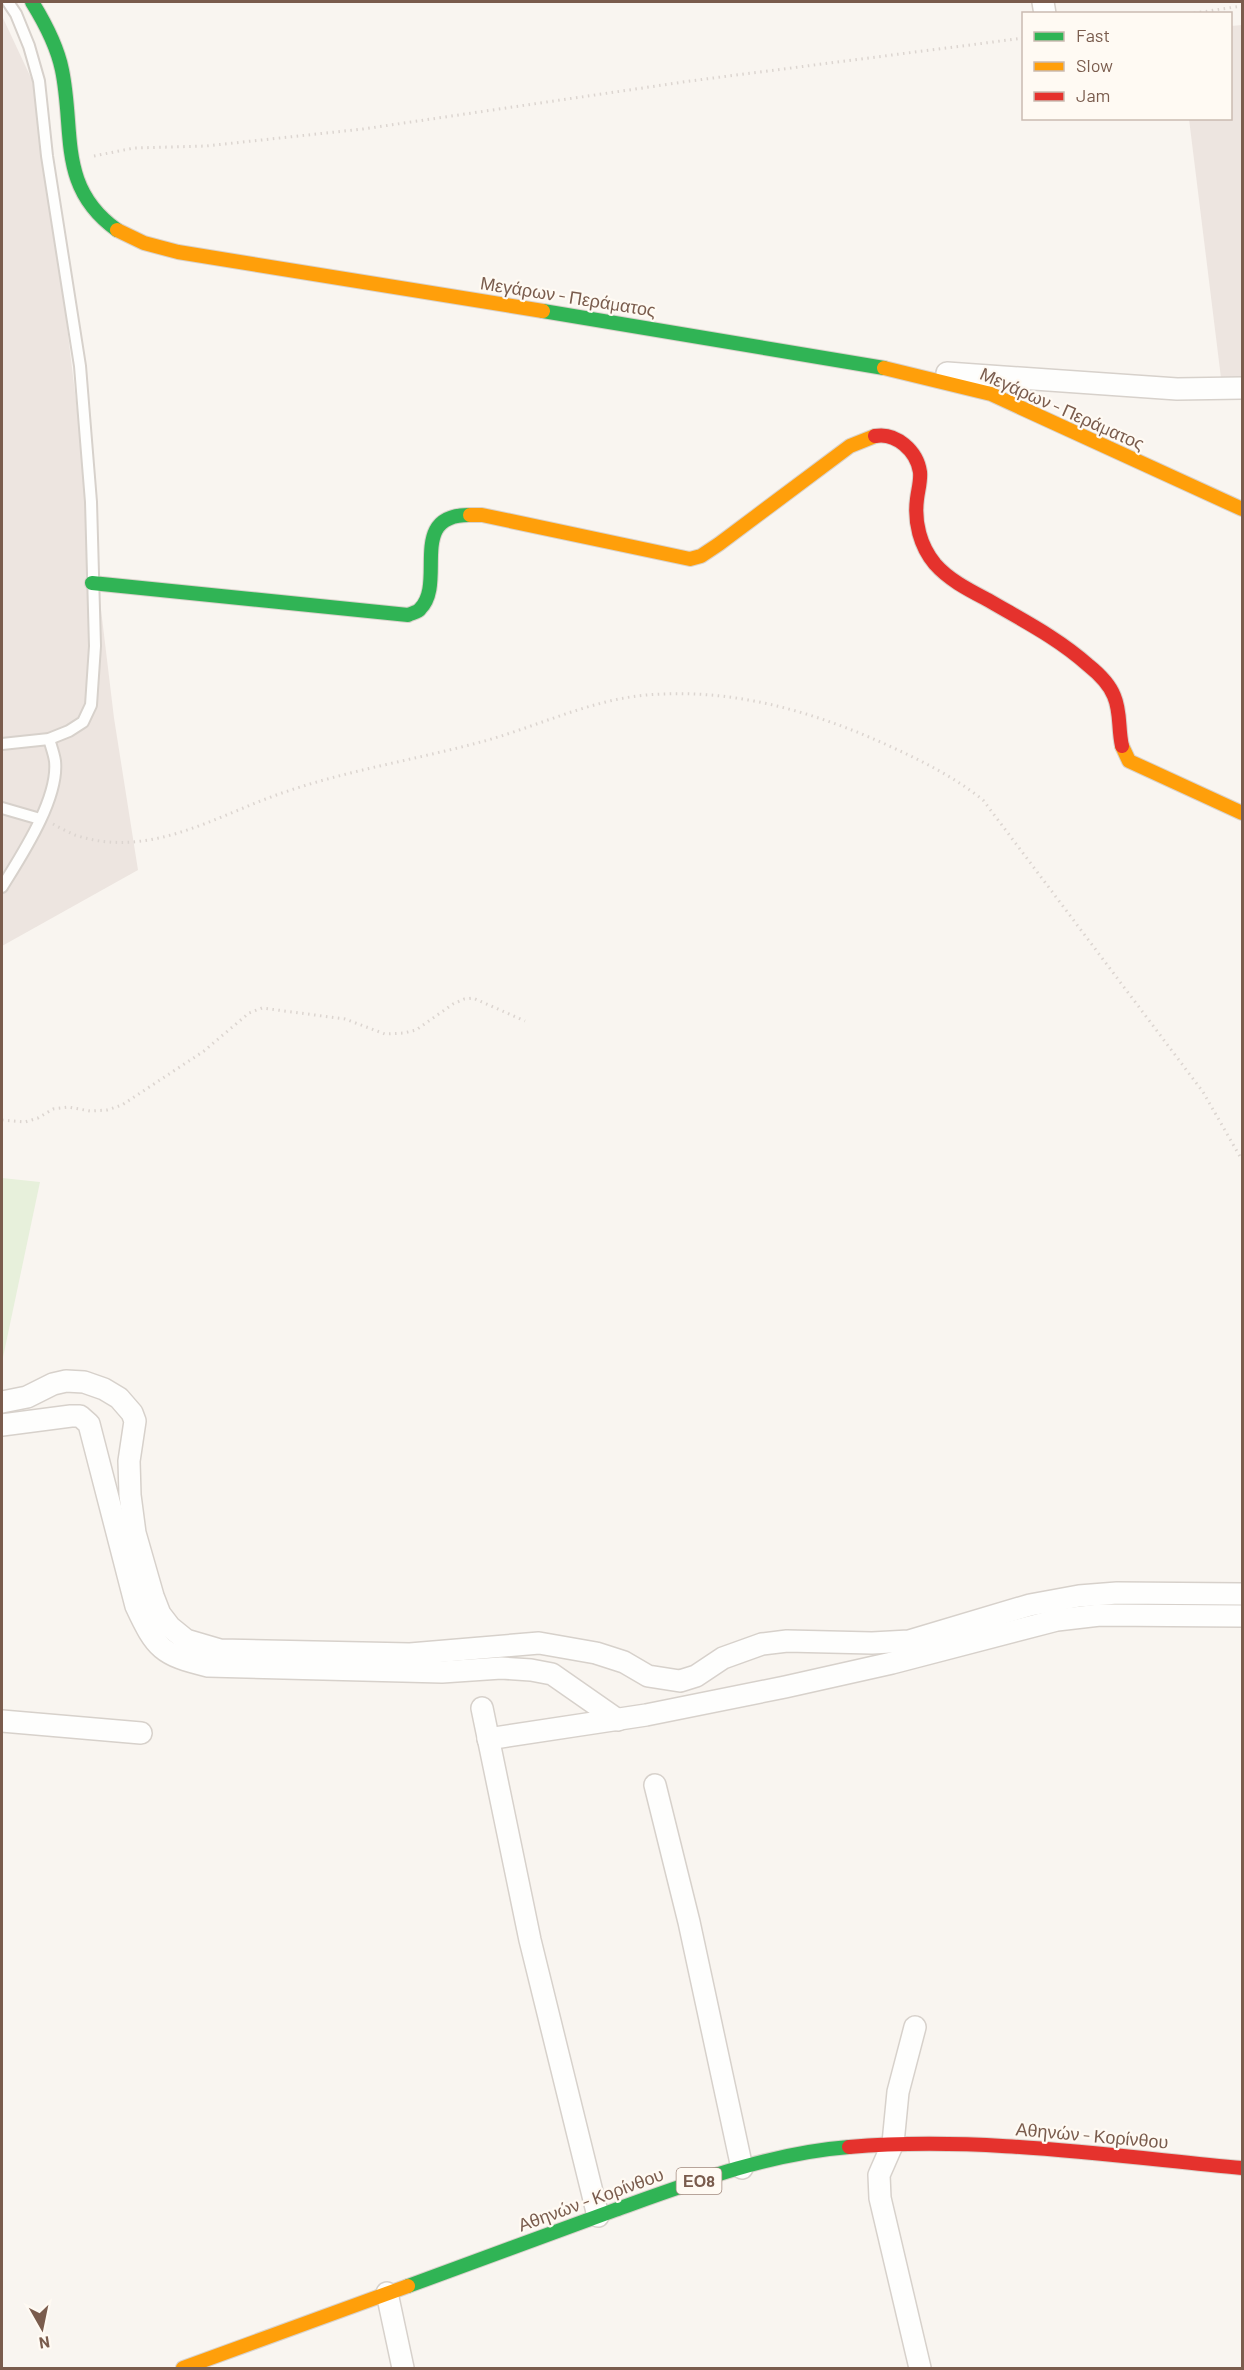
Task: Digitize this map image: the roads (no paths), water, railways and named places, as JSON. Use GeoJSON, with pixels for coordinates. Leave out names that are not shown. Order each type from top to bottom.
{"type":"FeatureCollection","features":[{"type":"Feature","properties":{"kind":"main road","name":"Μεγάρων - Περάματος"},"geometry":{"type":"LineString","coordinates":[[32,2],[46,24],[63,69],[71,161],[87,204],[99,219],[124,235],[162,248],[278,269],[680,333],[889,370],[964,386],[991,394],[1242,509]]}},
{"type":"Feature","properties":{"kind":"main road"},"geometry":{"type":"LineString","coordinates":[[92,583],[186,590],[373,612],[417,614],[424,606],[428,594],[434,533],[441,522],[451,516],[483,515],[690,559],[701,556],[719,544],[850,446],[870,437],[883,435],[896,439],[914,454],[920,470],[916,509],[922,544],[942,571],[1059,644],[1096,671],[1116,699],[1124,755],[1130,762],[1242,813]]}},
{"type":"Feature","properties":{"kind":"main road","name":"Αθηνών - Κορίνθου"},"geometry":{"type":"LineString","coordinates":[[183,2368],[598,2216],[742,2168],[818,2149],[893,2143],[980,2144],[1242,2168]]}},
{"type":"Feature","properties":{"kind":"street"},"geometry":{"type":"LineString","coordinates":[[889,370],[1177,389],[1242,388]]}},
{"type":"Feature","properties":{"kind":"street"},"geometry":{"type":"LineString","coordinates":[[2,1402],[27,1396],[53,1384],[66,1381],[84,1382],[104,1389],[118,1398],[132,1413],[135,1421],[129,1461],[130,1495],[135,1533],[153,1596],[160,1614],[170,1627],[186,1640],[220,1650],[410,1654],[539,1642],[587,1650],[624,1662],[648,1676],[680,1681],[696,1676],[723,1658],[762,1644],[787,1641],[872,1643],[909,1641],[1030,1605],[1079,1596],[1117,1593],[1242,1594]]}},
{"type":"Feature","properties":{"kind":"street"},"geometry":{"type":"LineString","coordinates":[[2,1425],[71,1416],[80,1416],[88,1424],[136,1606],[160,1648],[177,1658],[208,1665],[442,1672],[501,1668],[531,1670],[552,1674],[618,1720]]}},
{"type":"Feature","properties":{"kind":"street"},"geometry":{"type":"LineString","coordinates":[[489,1739],[618,1720],[785,1687],[892,1663],[1057,1620],[1100,1615],[1242,1616]]}},
{"type":"Feature","properties":{"kind":"street"},"geometry":{"type":"LineString","coordinates":[[482,1708],[531,1940],[598,2216]]}},
{"type":"Feature","properties":{"kind":"street"},"geometry":{"type":"LineString","coordinates":[[2,1720],[141,1733]]}},
{"type":"Feature","properties":{"kind":"street"},"geometry":{"type":"LineString","coordinates":[[655,1785],[689,1922],[742,2168]]}},
{"type":"Feature","properties":{"kind":"street"},"geometry":{"type":"LineString","coordinates":[[915,2027],[898,2092],[893,2143],[879,2175],[880,2198],[920,2368]]}},
{"type":"Feature","properties":{"kind":"street"},"geometry":{"type":"LineString","coordinates":[[387,2293],[403,2368]]}},
{"type":"Feature","properties":{"kind":"lane"},"geometry":{"type":"LineString","coordinates":[[2,744],[49,739],[83,722],[91,705],[95,646],[91,502],[80,366],[69,282],[47,156],[39,81],[29,46],[16,14],[8,2]]}},
{"type":"Feature","properties":{"kind":"lane"},"geometry":{"type":"LineString","coordinates":[[2,886],[30,840],[52,783],[56,763],[49,739]]}},
{"type":"Feature","properties":{"kind":"lane"},"geometry":{"type":"LineString","coordinates":[[2,808],[40,819]]}}]}
